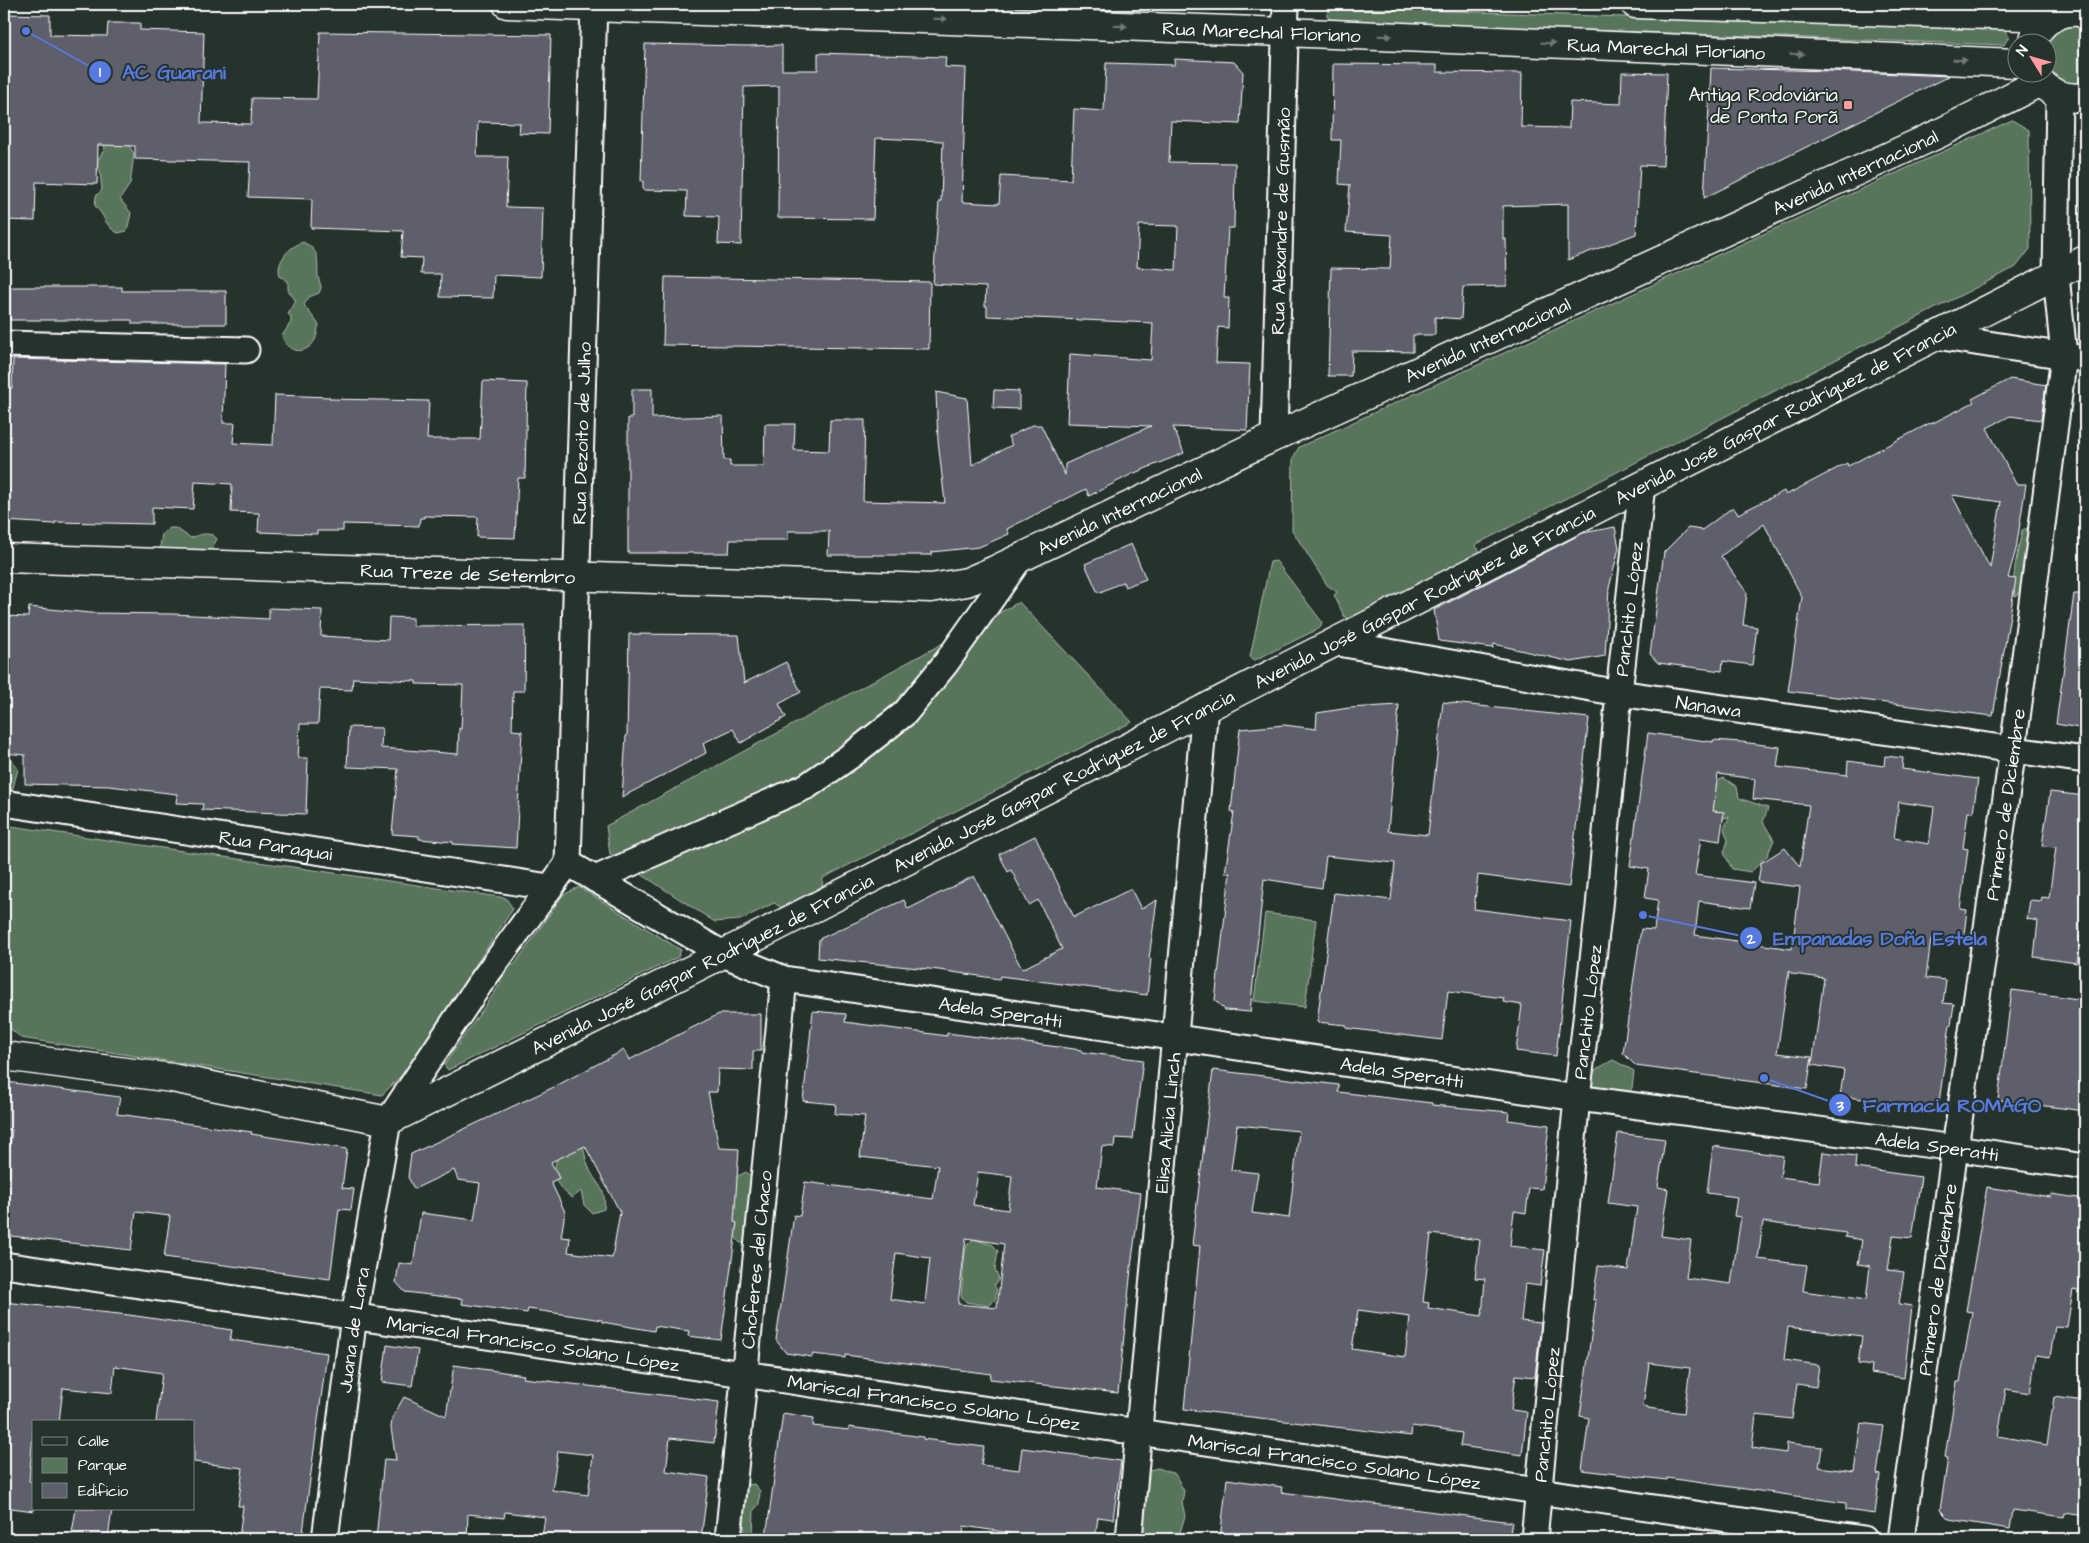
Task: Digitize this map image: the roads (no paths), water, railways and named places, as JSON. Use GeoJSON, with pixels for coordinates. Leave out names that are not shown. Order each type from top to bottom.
{"type":"FeatureCollection","features":[{"type":"Feature","properties":{"kind":"main road","name":"Rua Marechal Floriano"},"geometry":{"type":"LineString","coordinates":[[507,4],[1094,14],[1284,32],[2006,63]]}},
{"type":"Feature","properties":{"kind":"main road"},"geometry":{"type":"LineString","coordinates":[[1635,4],[1970,10],[2053,17]]}},
{"type":"Feature","properties":{"kind":"main road"},"geometry":{"type":"LineString","coordinates":[[2039,32],[2042,26],[2053,17],[2065,12],[2085,13]]}},
{"type":"Feature","properties":{"kind":"main road","name":"Avenida Internacional"},"geometry":{"type":"LineString","coordinates":[[931,588],[967,582],[1274,437],[1938,134],[2054,87]]}},
{"type":"Feature","properties":{"kind":"main road","name":"Avenida José Gaspar Rodríguez de Francia"},"geometry":{"type":"LineString","coordinates":[[388,1121],[723,954],[1204,707],[2085,260]]}},
{"type":"Feature","properties":{"kind":"main road","name":"Rua Treze de Setembro"},"geometry":{"type":"LineString","coordinates":[[4,558],[931,588]]}},
{"type":"Feature","properties":{"kind":"main road"},"geometry":{"type":"LineString","coordinates":[[4,1056],[172,1078],[388,1121]]}},
{"type":"Feature","properties":{"kind":"street","name":"Rua Alexandre de Gusmão"},"geometry":{"type":"LineString","coordinates":[[1274,437],[1286,4]]}},
{"type":"Feature","properties":{"kind":"street","name":"Rua Dezoito de Julho"},"geometry":{"type":"LineString","coordinates":[[568,862],[594,5]]}},
{"type":"Feature","properties":{"kind":"street","name":"Primero de Diciembre"},"geometry":{"type":"LineString","coordinates":[[1901,1539],[2013,749],[2074,357],[2056,275],[2054,87]]}},
{"type":"Feature","properties":{"kind":"street"},"geometry":{"type":"LineString","coordinates":[[1936,336],[2074,357]]}},
{"type":"Feature","properties":{"kind":"street"},"geometry":{"type":"LineString","coordinates":[[4,344],[246,350]]}},
{"type":"Feature","properties":{"kind":"street","name":"Panchito López"},"geometry":{"type":"LineString","coordinates":[[1534,1539],[1576,1098],[1598,917],[1619,693],[1642,485]]}},
{"type":"Feature","properties":{"kind":"street"},"geometry":{"type":"LineString","coordinates":[[596,879],[807,786],[853,754],[905,713],[946,664],[1020,558]]}},
{"type":"Feature","properties":{"kind":"street","name":"Nanawa"},"geometry":{"type":"LineString","coordinates":[[1333,642],[1619,693],[2085,760]]}},
{"type":"Feature","properties":{"kind":"street","name":"Elisa Alicia Linch"},"geometry":{"type":"LineString","coordinates":[[1129,1539],[1204,707]]}},
{"type":"Feature","properties":{"kind":"street","name":"Rua Paraguai"},"geometry":{"type":"LineString","coordinates":[[4,803],[549,887]]}},
{"type":"Feature","properties":{"kind":"street"},"geometry":{"type":"LineString","coordinates":[[388,1121],[479,985],[568,862]]}},
{"type":"Feature","properties":{"kind":"street","name":"Adela Speratti"},"geometry":{"type":"LineString","coordinates":[[568,862],[723,954],[784,979],[1576,1098],[2085,1167]]}},
{"type":"Feature","properties":{"kind":"street","name":"Choferes del Chaco"},"geometry":{"type":"LineString","coordinates":[[728,1539],[784,979]]}},
{"type":"Feature","properties":{"kind":"street","name":"Juana de Lara"},"geometry":{"type":"LineString","coordinates":[[325,1539],[354,1316],[388,1121]]}},
{"type":"Feature","properties":{"kind":"street","name":"Mariscal Francisco Solano López"},"geometry":{"type":"LineString","coordinates":[[4,1264],[1864,1539]]}},
{"type":"Feature","properties":{"kind":"place","name":"AC Guarani"},"geometry":{"type":"Point","coordinates":[26,31]}},
{"type":"Feature","properties":{"kind":"place","name":"Antiga Rodoviária de Ponta Porã"},"geometry":{"type":"Point","coordinates":[1848,105]}},
{"type":"Feature","properties":{"kind":"place","name":"Empanadas Doña Estela"},"geometry":{"type":"Point","coordinates":[1643,915]}},
{"type":"Feature","properties":{"kind":"place","name":"Farmacia ROMAGO"},"geometry":{"type":"Point","coordinates":[1764,1078]}}]}
